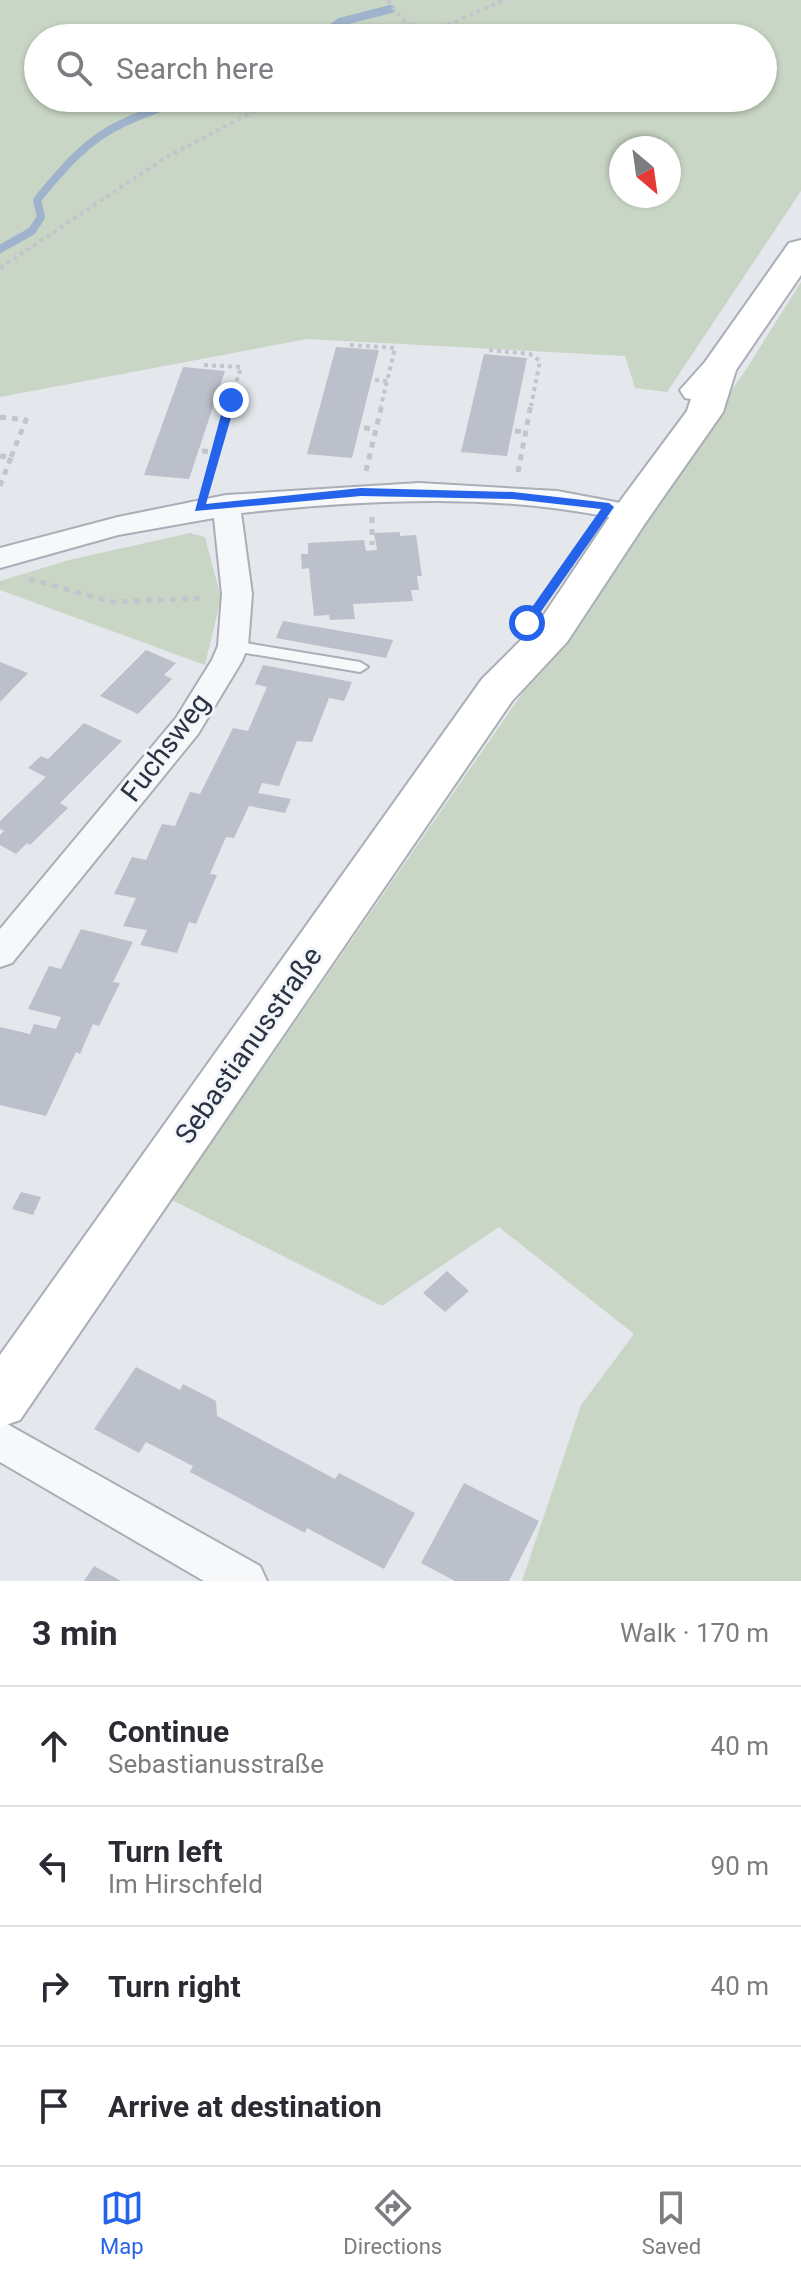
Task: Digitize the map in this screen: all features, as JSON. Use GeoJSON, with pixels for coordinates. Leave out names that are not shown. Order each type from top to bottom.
{"type":"FeatureCollection","features":[{"type":"Feature","properties":{"kind":"main road","name":"Sebastianusstraße"},"geometry":{"type":"LineString","coordinates":[[0,1401],[497,690],[527,623],[705,412],[718,370],[801,250]]}},
{"type":"Feature","properties":{"kind":"street"},"geometry":{"type":"LineString","coordinates":[[9,567],[72,536],[212,506],[361,492],[513,496],[620,510]]}},
{"type":"Feature","properties":{"kind":"street","name":"Fuchsweg"},"geometry":{"type":"LineString","coordinates":[[0,953],[187,726],[233,646],[237,594],[212,506]]}},
{"type":"Feature","properties":{"kind":"street"},"geometry":{"type":"LineString","coordinates":[[0,1440],[234,1579]]}},
{"type":"Feature","properties":{"kind":"lane"},"geometry":{"type":"LineString","coordinates":[[233,646],[360,667]]}},
{"type":"Feature","properties":{"kind":"path"},"geometry":{"type":"LineString","coordinates":[[388,0],[401,18],[410,24]]}},
{"type":"Feature","properties":{"kind":"path"},"geometry":{"type":"LineString","coordinates":[[451,24],[504,0]]}},
{"type":"Feature","properties":{"kind":"path"},"geometry":{"type":"LineString","coordinates":[[0,268],[165,158],[252,112]]}},
{"type":"Feature","properties":{"kind":"path"},"geometry":{"type":"LineString","coordinates":[[350,345],[395,348],[361,492]]}},
{"type":"Feature","properties":{"kind":"path"},"geometry":{"type":"LineString","coordinates":[[489,350],[537,357],[540,361],[513,496]]}},
{"type":"Feature","properties":{"kind":"path"},"geometry":{"type":"LineString","coordinates":[[204,365],[241,367],[214,452],[212,506]]}},
{"type":"Feature","properties":{"kind":"path"},"geometry":{"type":"LineString","coordinates":[[375,380],[387,381]]}},
{"type":"Feature","properties":{"kind":"path"},"geometry":{"type":"LineString","coordinates":[[524,388],[536,389]]}},
{"type":"Feature","properties":{"kind":"path"},"geometry":{"type":"LineString","coordinates":[[218,400],[231,400]]}},
{"type":"Feature","properties":{"kind":"path"},"geometry":{"type":"LineString","coordinates":[[0,417],[26,420],[0,486]]}},
{"type":"Feature","properties":{"kind":"path"},"geometry":{"type":"LineString","coordinates":[[364,428],[376,429]]}},
{"type":"Feature","properties":{"kind":"path"},"geometry":{"type":"LineString","coordinates":[[515,431],[527,432]]}},
{"type":"Feature","properties":{"kind":"path"},"geometry":{"type":"LineString","coordinates":[[202,451],[214,452]]}},
{"type":"Feature","properties":{"kind":"path"},"geometry":{"type":"LineString","coordinates":[[0,456],[11,457]]}},
{"type":"Feature","properties":{"kind":"path"},"geometry":{"type":"LineString","coordinates":[[9,567],[113,602],[221,598],[237,594]]}},
{"type":"Feature","properties":{"kind":"green space"},"geometry":{"type":"Polygon","coordinates":[[[0,0],[801,0],[801,191],[667,392],[635,388],[625,356],[307,339],[0,397],[0,0]]]}},
{"type":"Feature","properties":{"kind":"green space"},"geometry":{"type":"Polygon","coordinates":[[[801,282],[801,1581],[522,1581],[581,1405],[634,1334],[499,1227],[382,1306],[172,1200],[747,368],[801,282]]]}},
{"type":"Feature","properties":{"kind":"green space"},"geometry":{"type":"Polygon","coordinates":[[[190,533],[205,537],[221,598],[205,665],[0,590],[0,581],[69,560],[190,533]]]}},
{"type":"Feature","properties":{"kind":"building"},"geometry":{"type":"Polygon","coordinates":[[[336,347],[379,350],[352,458],[307,454],[336,347]]]}},
{"type":"Feature","properties":{"kind":"building"},"geometry":{"type":"Polygon","coordinates":[[[484,354],[527,358],[507,456],[461,452],[484,354]]]}},
{"type":"Feature","properties":{"kind":"building"},"geometry":{"type":"Polygon","coordinates":[[[183,367],[225,371],[189,479],[144,475],[183,367]]]}},
{"type":"Feature","properties":{"kind":"building"},"geometry":{"type":"Polygon","coordinates":[[[400,532],[400,536],[416,535],[422,576],[417,576],[419,590],[411,590],[413,601],[353,604],[355,619],[330,620],[329,615],[314,616],[309,568],[302,569],[301,554],[308,554],[308,543],[364,540],[366,551],[377,550],[374,533],[400,532]]]}},
{"type":"Feature","properties":{"kind":"building"},"geometry":{"type":"Polygon","coordinates":[[[283,621],[393,640],[386,658],[276,638],[283,621]]]}},
{"type":"Feature","properties":{"kind":"building"},"geometry":{"type":"Polygon","coordinates":[[[146,650],[176,663],[164,675],[172,679],[138,714],[100,696],[146,650]]]}},
{"type":"Feature","properties":{"kind":"building"},"geometry":{"type":"Polygon","coordinates":[[[0,662],[28,673],[0,702],[0,662]]]}},
{"type":"Feature","properties":{"kind":"building"},"geometry":{"type":"Polygon","coordinates":[[[263,665],[352,682],[344,701],[329,698],[312,742],[297,741],[279,786],[262,783],[258,793],[291,799],[285,813],[249,806],[234,838],[226,837],[210,874],[217,875],[196,924],[189,922],[177,953],[140,945],[147,930],[123,926],[136,898],[114,894],[132,857],[146,860],[162,824],[175,826],[190,792],[200,794],[233,728],[248,731],[267,687],[255,684],[263,665]]]}},
{"type":"Feature","properties":{"kind":"building"},"geometry":{"type":"Polygon","coordinates":[[[84,723],[122,741],[60,803],[68,808],[30,845],[27,843],[16,854],[0,845],[0,835],[4,831],[0,829],[0,821],[46,777],[28,768],[41,756],[48,759],[84,723]]]}},
{"type":"Feature","properties":{"kind":"building"},"geometry":{"type":"Polygon","coordinates":[[[81,929],[133,942],[113,982],[120,983],[99,1026],[93,1024],[80,1054],[76,1052],[46,1116],[0,1105],[0,1027],[30,1034],[34,1024],[56,1029],[61,1017],[28,1009],[49,966],[61,969],[81,929]]]}},
{"type":"Feature","properties":{"kind":"building"},"geometry":{"type":"Polygon","coordinates":[[[21,1192],[41,1197],[33,1215],[12,1209],[21,1192]]]}},
{"type":"Feature","properties":{"kind":"building"},"geometry":{"type":"Polygon","coordinates":[[[447,1271],[469,1291],[445,1312],[423,1293],[447,1271]]]}},
{"type":"Feature","properties":{"kind":"building"},"geometry":{"type":"Polygon","coordinates":[[[136,1367],[180,1390],[183,1384],[216,1401],[217,1416],[335,1479],[339,1473],[415,1513],[384,1569],[307,1528],[305,1533],[190,1472],[193,1466],[146,1442],[139,1453],[94,1429],[136,1367]]]}},
{"type":"Feature","properties":{"kind":"building"},"geometry":{"type":"Polygon","coordinates":[[[464,1483],[539,1521],[509,1581],[455,1581],[421,1563],[464,1483]]]}},
{"type":"Feature","properties":{"kind":"building"},"geometry":{"type":"Polygon","coordinates":[[[94,1566],[121,1581],[84,1581],[94,1566]]]}},
{"type":"Feature","properties":{"kind":"waterway"},"geometry":{"type":"LineString","coordinates":[[337,24],[391,9]]}},
{"type":"Feature","properties":{"kind":"waterway"},"geometry":{"type":"LineString","coordinates":[[0,249],[32,231],[41,217],[37,200],[85,147],[108,131],[150,112]]}},
{"type":"Feature","properties":{"kind":"route"},"geometry":{"type":"LineString","coordinates":[[231,400],[199,508],[295,496],[361,492],[513,496],[599,503],[609,507],[527,623]]}}]}
